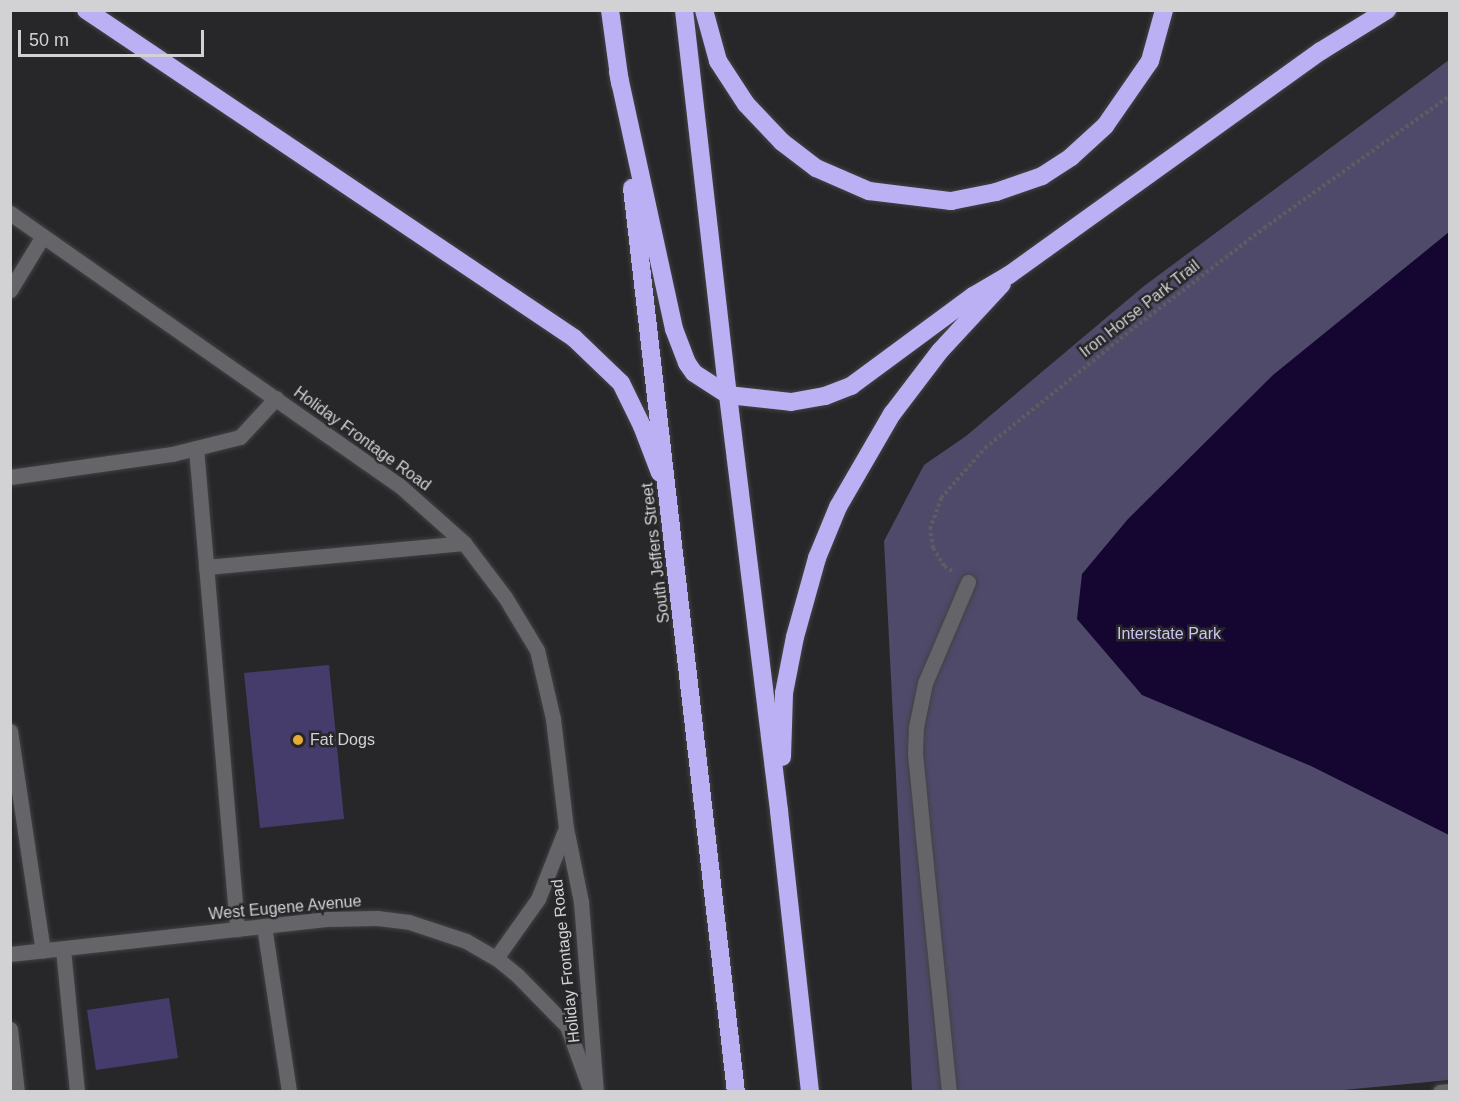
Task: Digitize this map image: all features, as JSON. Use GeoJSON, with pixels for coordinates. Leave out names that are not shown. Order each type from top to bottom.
{"type":"FeatureCollection","features":[{"type":"Feature","properties":{"kind":"highway"},"geometry":{"type":"LineString","coordinates":[[86,10],[574,338],[621,383],[642,426],[670,500]]}},
{"type":"Feature","properties":{"kind":"highway","name":"South Jeffers Street"},"geometry":{"type":"LineString","coordinates":[[610,10],[670,500],[736,1092]]}},
{"type":"Feature","properties":{"kind":"highway"},"geometry":{"type":"LineString","coordinates":[[684,10],[810,1092]]}},
{"type":"Feature","properties":{"kind":"highway"},"geometry":{"type":"LineString","coordinates":[[704,10],[718,61],[746,104],[782,142],[816,168],[869,191],[951,201],[996,192],[1042,176],[1071,157],[1105,126],[1150,61],[1164,10]]}},
{"type":"Feature","properties":{"kind":"highway"},"geometry":{"type":"LineString","coordinates":[[618,72],[678,343],[694,372],[728,395],[791,402],[825,396],[851,386],[973,296],[1009,275],[1321,51],[1387,10]]}},
{"type":"Feature","properties":{"kind":"highway"},"geometry":{"type":"LineString","coordinates":[[779,811],[783,716],[789,666],[817,558],[838,507],[892,414],[940,351],[982,308],[1009,275]]}},
{"type":"Feature","properties":{"kind":"street","name":"Holiday Frontage Road"},"geometry":{"type":"LineString","coordinates":[[10,213],[399,485],[464,543],[505,597],[537,650],[552,719],[566,828],[581,902],[596,1092]]}},
{"type":"Feature","properties":{"kind":"street"},"geometry":{"type":"LineString","coordinates":[[10,290],[43,236]]}},
{"type":"Feature","properties":{"kind":"street","name":"Holiday Frontage Road"},"geometry":{"type":"LineString","coordinates":[[10,477],[196,448],[240,437],[276,398]]}},
{"type":"Feature","properties":{"kind":"street"},"geometry":{"type":"LineString","coordinates":[[196,448],[237,929]]}},
{"type":"Feature","properties":{"kind":"street"},"geometry":{"type":"LineString","coordinates":[[206,567],[464,543]]}},
{"type":"Feature","properties":{"kind":"street"},"geometry":{"type":"LineString","coordinates":[[949,1092],[921,824],[915,754],[916,727],[925,683],[968,582]]}},
{"type":"Feature","properties":{"kind":"street"},"geometry":{"type":"LineString","coordinates":[[10,731],[43,951]]}},
{"type":"Feature","properties":{"kind":"street","name":"Holiday Frontage Road"},"geometry":{"type":"LineString","coordinates":[[496,958],[538,899],[566,828]]}},
{"type":"Feature","properties":{"kind":"street","name":"West Eugene Avenue"},"geometry":{"type":"LineString","coordinates":[[10,954],[336,919],[377,918],[409,922],[466,941],[496,958],[517,975],[567,1026],[591,1092]]}},
{"type":"Feature","properties":{"kind":"street"},"geometry":{"type":"LineString","coordinates":[[264,926],[289,1092]]}},
{"type":"Feature","properties":{"kind":"street"},"geometry":{"type":"LineString","coordinates":[[63,949],[78,1092]]}},
{"type":"Feature","properties":{"kind":"street"},"geometry":{"type":"LineString","coordinates":[[10,1029],[17,1092]]}},
{"type":"Feature","properties":{"kind":"street"},"geometry":{"type":"LineString","coordinates":[[1440,1092],[1449,1091]]}},
{"type":"Feature","properties":{"kind":"path","name":"Iron Horse Park Trail"},"geometry":{"type":"LineString","coordinates":[[968,582],[944,566],[933,548],[930,529],[941,498],[985,448],[1130,331],[1264,228],[1449,96]]}},
{"type":"Feature","properties":{"kind":"green space","name":"Interstate Park"},"geometry":{"type":"Polygon","coordinates":[[[1449,60],[1449,1080],[1322,1092],[912,1091],[884,541],[924,465],[966,436],[1144,286],[1449,60]]]}},
{"type":"Feature","properties":{"kind":"shaded area"},"geometry":{"type":"Polygon","coordinates":[[[1449,232],[1449,835],[1311,766],[1142,695],[1077,619],[1082,574],[1128,519],[1273,375],[1449,232]]]}},
{"type":"Feature","properties":{"kind":"building"},"geometry":{"type":"Polygon","coordinates":[[[329,665],[344,819],[260,828],[244,673],[329,665]]]}},
{"type":"Feature","properties":{"kind":"building"},"geometry":{"type":"Polygon","coordinates":[[[169,998],[178,1058],[96,1070],[87,1010],[169,998]]]}},
{"type":"Feature","properties":{"kind":"place","name":"Fat Dogs"},"geometry":{"type":"Point","coordinates":[298,740]}}]}
